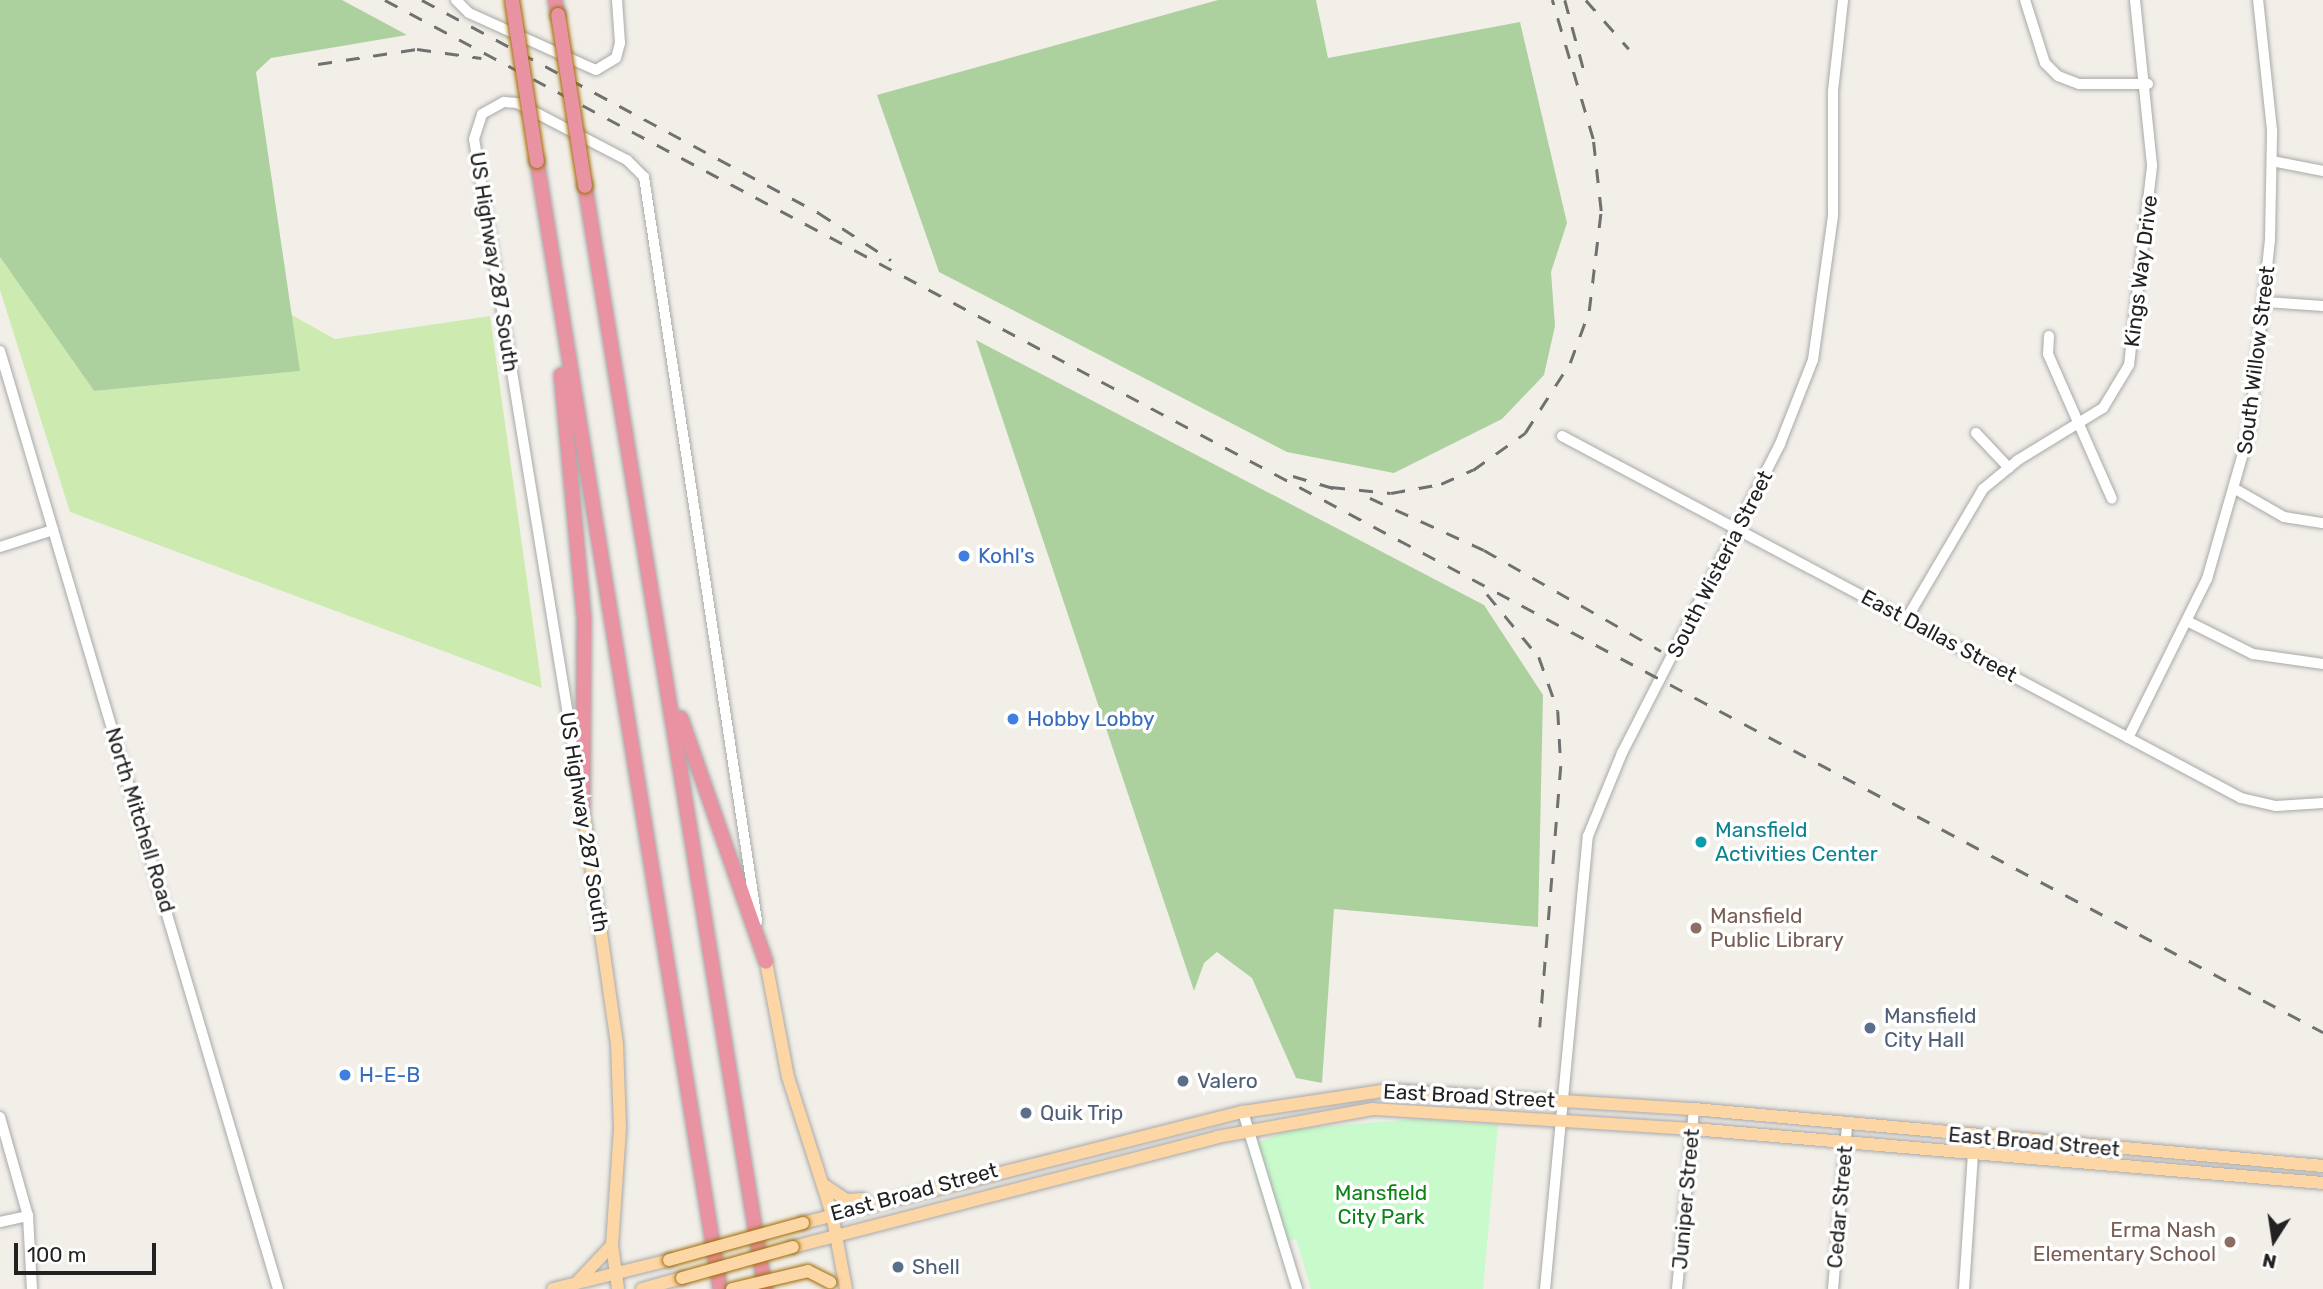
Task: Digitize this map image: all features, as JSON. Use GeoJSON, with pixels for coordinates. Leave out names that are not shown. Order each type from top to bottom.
{"type":"FeatureCollection","features":[{"type":"Feature","properties":{"kind":"highway"},"geometry":{"type":"LineString","coordinates":[[512,0],[549,249],[720,1289]]}},
{"type":"Feature","properties":{"kind":"highway"},"geometry":{"type":"LineString","coordinates":[[555,0],[669,683],[765,1289]]}},
{"type":"Feature","properties":{"kind":"highway"},"geometry":{"type":"LineString","coordinates":[[549,249],[548,286],[581,580],[583,808]]}},
{"type":"Feature","properties":{"kind":"highway"},"geometry":{"type":"LineString","coordinates":[[669,683],[766,962]]}},
{"type":"Feature","properties":{"kind":"main road","name":"US Highway 287 South"},"geometry":{"type":"LineString","coordinates":[[583,808],[620,1088],[612,1245],[618,1289]]}},
{"type":"Feature","properties":{"kind":"main road","name":"US Highway 287 South"},"geometry":{"type":"LineString","coordinates":[[766,962],[788,1077],[832,1214],[846,1289]]}},
{"type":"Feature","properties":{"kind":"main road","name":"East Broad Street"},"geometry":{"type":"LineString","coordinates":[[553,1289],[614,1275],[987,1172],[1243,1112],[1337,1094],[1417,1090],[1694,1109],[1847,1125],[2323,1166]]}},
{"type":"Feature","properties":{"kind":"main road"},"geometry":{"type":"LineString","coordinates":[[1416,1108],[1417,1090]]}},
{"type":"Feature","properties":{"kind":"main road"},"geometry":{"type":"LineString","coordinates":[[1336,1112],[1337,1094]]}},
{"type":"Feature","properties":{"kind":"main road","name":"East Broad Street"},"geometry":{"type":"LineString","coordinates":[[642,1289],[1154,1152],[1336,1112],[1416,1108],[2323,1183]]}},
{"type":"Feature","properties":{"kind":"main road"},"geometry":{"type":"LineString","coordinates":[[1149,1134],[1154,1152]]}},
{"type":"Feature","properties":{"kind":"main road"},"geometry":{"type":"LineString","coordinates":[[2247,1178],[2248,1159]]}},
{"type":"Feature","properties":{"kind":"main road"},"geometry":{"type":"LineString","coordinates":[[987,1172],[992,1194]]}},
{"type":"Feature","properties":{"kind":"main road"},"geometry":{"type":"LineString","coordinates":[[821,1182],[846,1200],[885,1199]]}},
{"type":"Feature","properties":{"kind":"main road"},"geometry":{"type":"LineString","coordinates":[[573,1284],[612,1245]]}},
{"type":"Feature","properties":{"kind":"main road"},"geometry":{"type":"LineString","coordinates":[[732,1289],[808,1271],[833,1286]]}},
{"type":"Feature","properties":{"kind":"street"},"geometry":{"type":"LineString","coordinates":[[456,0],[469,13],[596,71],[608,66],[618,51],[617,0]]}},
{"type":"Feature","properties":{"kind":"street","name":"South Wisteria Street"},"geometry":{"type":"LineString","coordinates":[[1545,1289],[1588,836],[1622,752],[1739,529],[1794,411],[1823,315],[1843,0]]}},
{"type":"Feature","properties":{"kind":"street"},"geometry":{"type":"LineString","coordinates":[[2025,0],[2045,63],[2058,76],[2100,86],[2148,85]]}},
{"type":"Feature","properties":{"kind":"street","name":"Kings Way Drive"},"geometry":{"type":"LineString","coordinates":[[1907,618],[1969,510],[2009,468],[2080,428],[2119,389],[2136,331],[2152,165],[2148,85],[2135,0]]}},
{"type":"Feature","properties":{"kind":"street","name":"South Willow Street"},"geometry":{"type":"LineString","coordinates":[[2128,738],[2189,622],[2237,490],[2266,302],[2272,161],[2258,0]]}},
{"type":"Feature","properties":{"kind":"street","name":"US Highway 287 South"},"geometry":{"type":"LineString","coordinates":[[583,808],[474,139],[482,114],[510,101],[628,160],[647,185],[740,834],[766,962]]}},
{"type":"Feature","properties":{"kind":"street"},"geometry":{"type":"LineString","coordinates":[[2272,161],[2323,171]]}},
{"type":"Feature","properties":{"kind":"street"},"geometry":{"type":"LineString","coordinates":[[2266,302],[2323,306]]}},
{"type":"Feature","properties":{"kind":"street"},"geometry":{"type":"LineString","coordinates":[[2049,335],[2048,354],[2112,499]]}},
{"type":"Feature","properties":{"kind":"street","name":"North Mitchell Road"},"geometry":{"type":"LineString","coordinates":[[0,351],[278,1289]]}},
{"type":"Feature","properties":{"kind":"street"},"geometry":{"type":"LineString","coordinates":[[1976,433],[2009,468]]}},
{"type":"Feature","properties":{"kind":"street","name":"East Dallas Street"},"geometry":{"type":"LineString","coordinates":[[1562,436],[2128,738],[2259,804],[2323,803]]}},
{"type":"Feature","properties":{"kind":"street"},"geometry":{"type":"LineString","coordinates":[[2237,490],[2284,517],[2323,523]]}},
{"type":"Feature","properties":{"kind":"street"},"geometry":{"type":"LineString","coordinates":[[0,547],[53,530]]}},
{"type":"Feature","properties":{"kind":"street"},"geometry":{"type":"LineString","coordinates":[[2189,622],[2253,654],[2323,664]]}},
{"type":"Feature","properties":{"kind":"street","name":"Juniper Street"},"geometry":{"type":"LineString","coordinates":[[1677,1289],[1694,1109]]}},
{"type":"Feature","properties":{"kind":"street"},"geometry":{"type":"LineString","coordinates":[[1243,1112],[1297,1289]]}},
{"type":"Feature","properties":{"kind":"street"},"geometry":{"type":"LineString","coordinates":[[0,1117],[12,1145],[28,1216],[32,1289]]}},
{"type":"Feature","properties":{"kind":"street","name":"Cedar Street"},"geometry":{"type":"LineString","coordinates":[[1833,1289],[1847,1125]]}},
{"type":"Feature","properties":{"kind":"street"},"geometry":{"type":"LineString","coordinates":[[1964,1289],[1975,1136]]}},
{"type":"Feature","properties":{"kind":"street"},"geometry":{"type":"LineString","coordinates":[[0,1149],[12,1145]]}},
{"type":"Feature","properties":{"kind":"street"},"geometry":{"type":"LineString","coordinates":[[0,1222],[28,1216]]}},
{"type":"Feature","properties":{"kind":"green space"},"geometry":{"type":"Polygon","coordinates":[[[0,0],[342,0],[407,35],[271,58],[256,72],[300,371],[94,391],[0,257],[0,0]]]}},
{"type":"Feature","properties":{"kind":"green space"},"geometry":{"type":"Polygon","coordinates":[[[1218,0],[1316,0],[1328,58],[1520,22],[1567,223],[1551,272],[1555,326],[1544,375],[1502,419],[1394,473],[1287,452],[939,272],[877,95],[1218,0]]]}},
{"type":"Feature","properties":{"kind":"green space"},"geometry":{"type":"Polygon","coordinates":[[[0,257],[94,391],[299,371],[288,313],[335,339],[490,316],[542,688],[70,512],[0,290],[0,257]]]}},
{"type":"Feature","properties":{"kind":"green space"},"geometry":{"type":"Polygon","coordinates":[[[976,340],[1484,605],[1543,695],[1538,927],[1334,909],[1322,1083],[1296,1078],[1252,978],[1217,952],[1204,963],[1194,991],[976,340]]]}},
{"type":"Feature","properties":{"kind":"green space","name":"Mansfield City Park"},"geometry":{"type":"Polygon","coordinates":[[[1416,1119],[1498,1125],[1483,1289],[1311,1289],[1296,1239],[1276,1244],[1247,1147],[1291,1129],[1416,1119]]]}},
{"type":"Feature","properties":{"kind":"railway"},"geometry":{"type":"LineString","coordinates":[[385,0],[2323,1032]]}},
{"type":"Feature","properties":{"kind":"railway"},"geometry":{"type":"LineString","coordinates":[[422,0],[819,213],[891,260]]}},
{"type":"Feature","properties":{"kind":"railway"},"geometry":{"type":"LineString","coordinates":[[1331,487],[1391,493],[1441,484],[1473,470],[1525,433],[1570,363],[1589,311],[1601,211],[1593,139],[1552,0]]}},
{"type":"Feature","properties":{"kind":"railway"},"geometry":{"type":"LineString","coordinates":[[1565,0],[1586,78]]}},
{"type":"Feature","properties":{"kind":"railway"},"geometry":{"type":"LineString","coordinates":[[1586,0],[1629,49]]}},
{"type":"Feature","properties":{"kind":"railway"},"geometry":{"type":"LineString","coordinates":[[318,64],[417,49],[481,58]]}},
{"type":"Feature","properties":{"kind":"railway"},"geometry":{"type":"LineString","coordinates":[[1293,476],[1340,490]]}},
{"type":"Feature","properties":{"kind":"railway"},"geometry":{"type":"LineString","coordinates":[[1370,498],[1484,550],[1661,651]]}},
{"type":"Feature","properties":{"kind":"railway"},"geometry":{"type":"LineString","coordinates":[[1487,594],[1539,657],[1558,711],[1561,766],[1540,1027]]}},
{"type":"Feature","properties":{"kind":"place","name":"Kohl's"},"geometry":{"type":"Point","coordinates":[964,556]}},
{"type":"Feature","properties":{"kind":"place","name":"Hobby Lobby"},"geometry":{"type":"Point","coordinates":[1013,719]}},
{"type":"Feature","properties":{"kind":"place","name":"Mansfield Activities Center"},"geometry":{"type":"Point","coordinates":[1701,842]}},
{"type":"Feature","properties":{"kind":"place","name":"Mansfield Public Library"},"geometry":{"type":"Point","coordinates":[1696,928]}},
{"type":"Feature","properties":{"kind":"place","name":"Mansfield City Hall"},"geometry":{"type":"Point","coordinates":[1870,1028]}},
{"type":"Feature","properties":{"kind":"place","name":"H-E-B"},"geometry":{"type":"Point","coordinates":[345,1075]}},
{"type":"Feature","properties":{"kind":"place","name":"Valero"},"geometry":{"type":"Point","coordinates":[1183,1081]}},
{"type":"Feature","properties":{"kind":"place","name":"Quik Trip"},"geometry":{"type":"Point","coordinates":[1026,1113]}},
{"type":"Feature","properties":{"kind":"place","name":"Erma Nash Elementary School"},"geometry":{"type":"Point","coordinates":[2230,1242]}},
{"type":"Feature","properties":{"kind":"place","name":"Shell"},"geometry":{"type":"Point","coordinates":[898,1267]}}]}
